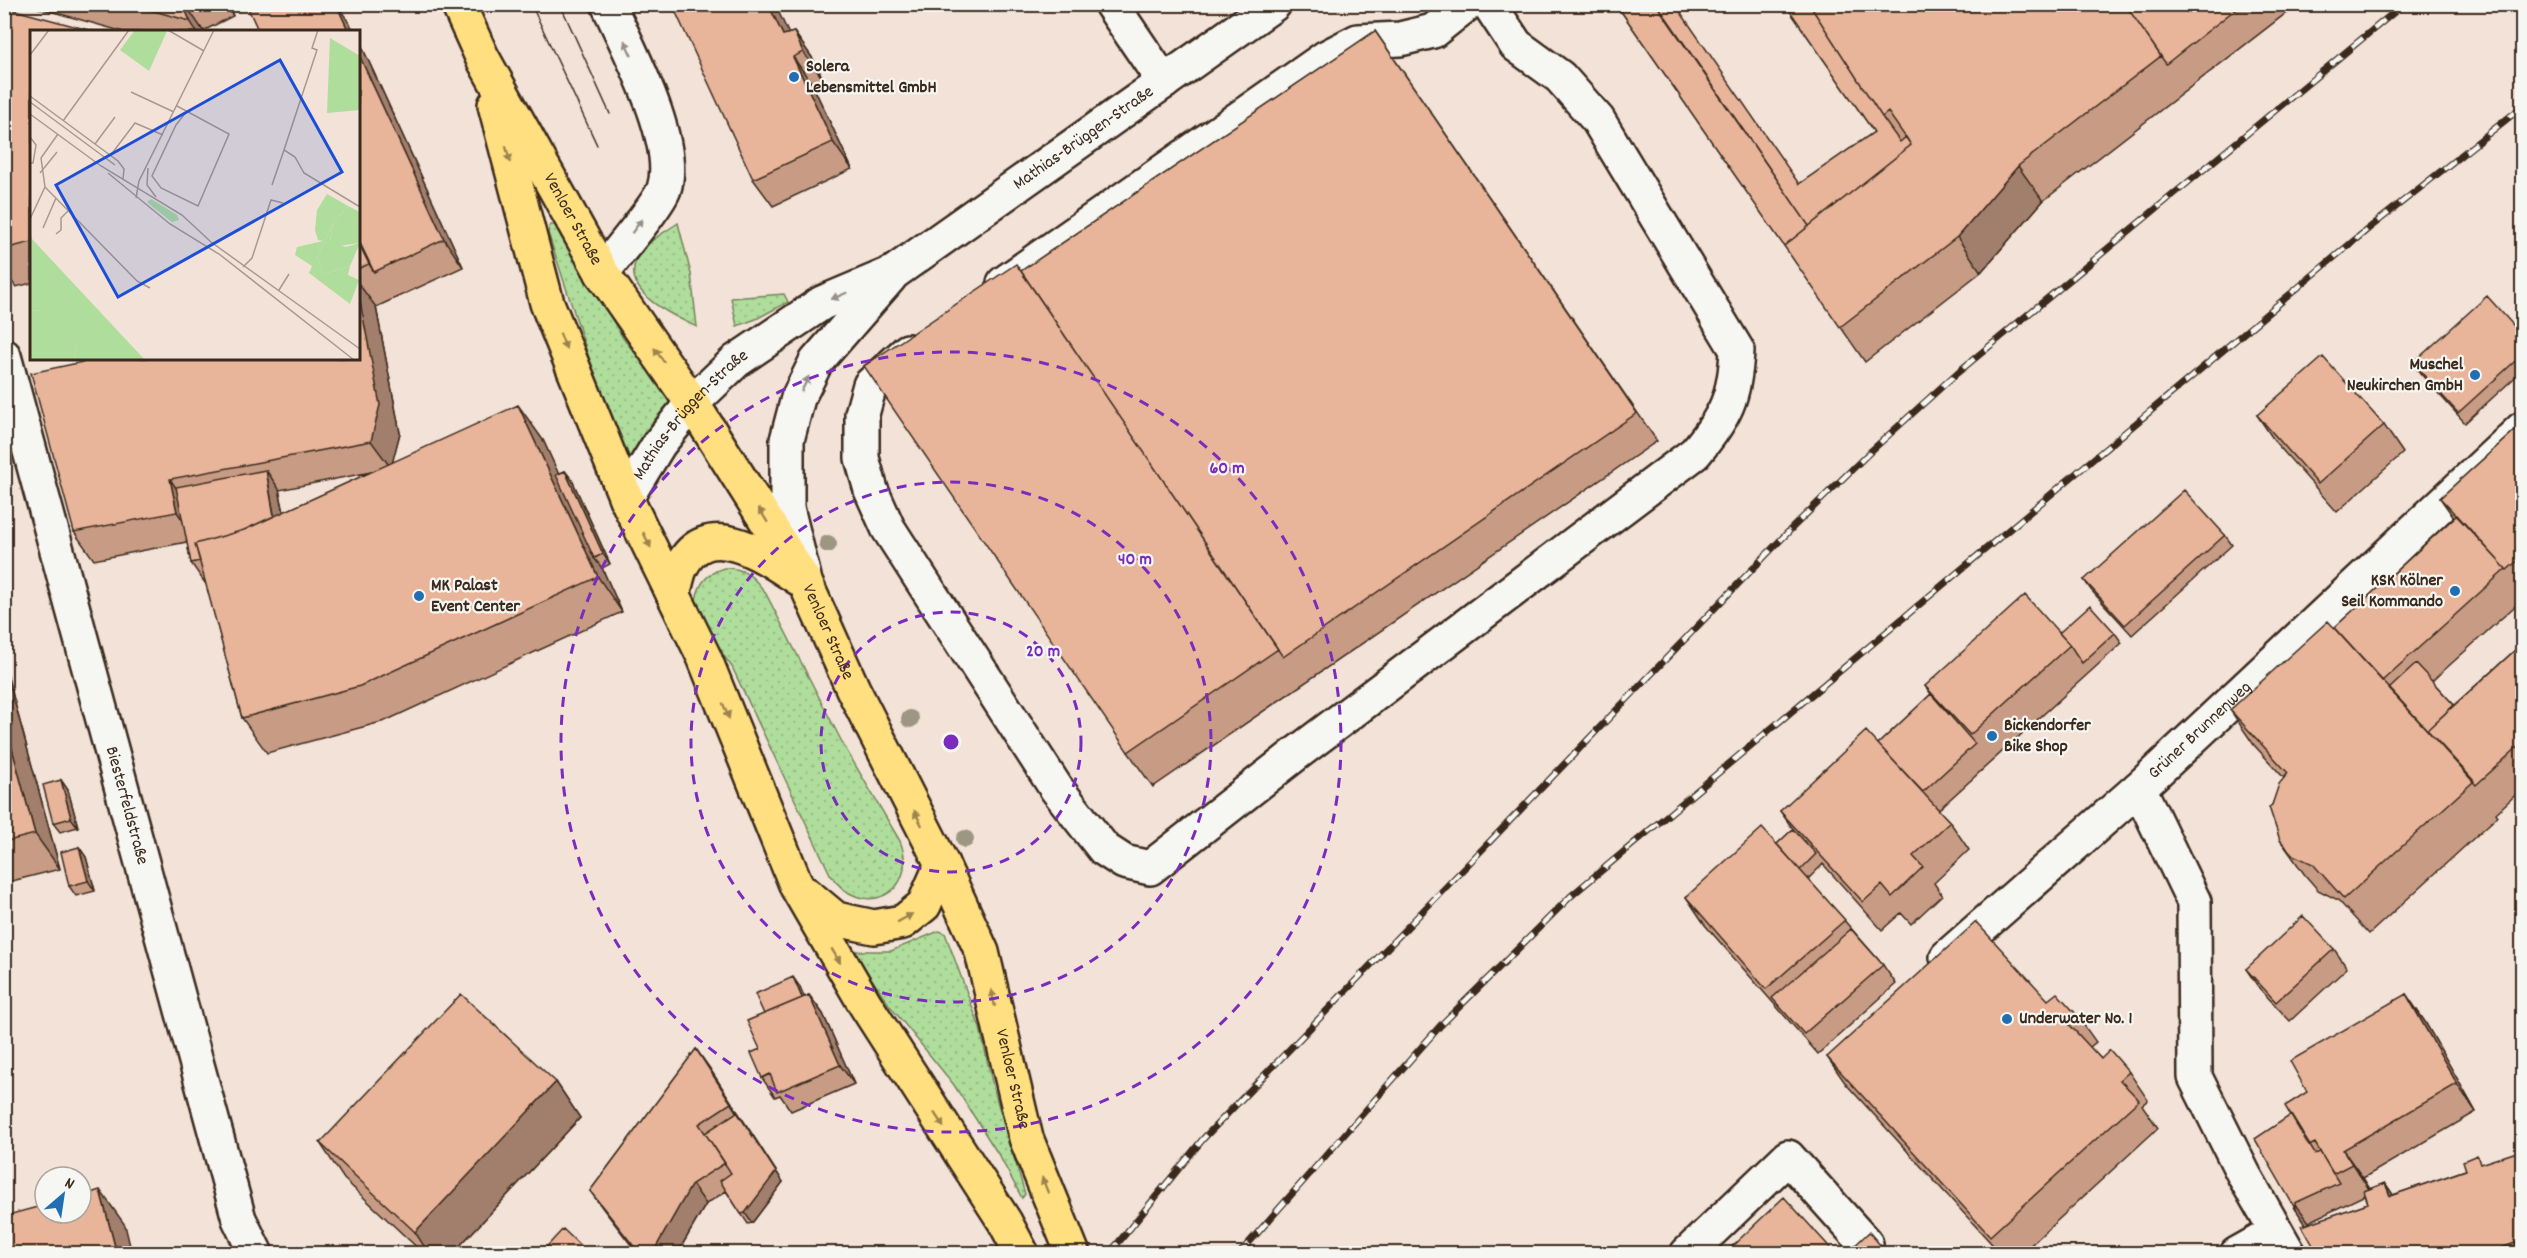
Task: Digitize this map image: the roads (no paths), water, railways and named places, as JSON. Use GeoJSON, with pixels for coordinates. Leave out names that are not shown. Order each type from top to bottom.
{"type":"FeatureCollection","features":[{"type":"Feature","properties":{"kind":"main road","name":"Venloer Straße"},"geometry":{"type":"LineString","coordinates":[[458,4],[482,57],[602,273],[693,403],[805,582],[853,689],[942,864],[982,952],[1026,1138],[1073,1254]]}},
{"type":"Feature","properties":{"kind":"main road","name":"Venloer Straße"},"geometry":{"type":"LineString","coordinates":[[482,57],[547,303],[626,498],[704,657],[797,887],[865,1004],[1005,1221],[1022,1254]]}},
{"type":"Feature","properties":{"kind":"main road"},"geometry":{"type":"LineString","coordinates":[[673,594],[681,567],[694,550],[709,543],[733,542],[762,554],[805,582]]}},
{"type":"Feature","properties":{"kind":"main road"},"geometry":{"type":"LineString","coordinates":[[797,887],[837,919],[874,927],[903,922],[924,904],[942,864]]}},
{"type":"Feature","properties":{"kind":"street"},"geometry":{"type":"LineString","coordinates":[[1111,4],[1164,82]]}},
{"type":"Feature","properties":{"kind":"street","name":"Mathias-Brüggen-Straße"},"geometry":{"type":"LineString","coordinates":[[626,498],[659,444],[693,403],[736,361],[822,303],[893,273],[1274,4]]}},
{"type":"Feature","properties":{"kind":"street"},"geometry":{"type":"LineString","coordinates":[[978,301],[1325,58],[1358,41],[1400,39],[1433,31],[1467,4]]}},
{"type":"Feature","properties":{"kind":"street"},"geometry":{"type":"LineString","coordinates":[[930,335],[883,370],[870,385],[862,414],[862,458],[871,490],[888,528],[1056,788],[1104,849],[1124,862],[1150,868],[1297,753],[1695,453],[1716,428],[1728,404],[1735,384],[1737,350],[1598,120],[1560,77],[1516,45],[1489,4]]}},
{"type":"Feature","properties":{"kind":"street"},"geometry":{"type":"LineString","coordinates":[[602,273],[663,191],[669,169],[650,94],[614,7]]}},
{"type":"Feature","properties":{"kind":"street","name":"Mathias-Brüggen-Straße"},"geometry":{"type":"LineString","coordinates":[[805,582],[788,508],[787,440],[798,398],[816,362],[893,273]]}},
{"type":"Feature","properties":{"kind":"street","name":"Biesterfeldstraße"},"geometry":{"type":"LineString","coordinates":[[4,356],[239,1219],[256,1254]]}},
{"type":"Feature","properties":{"kind":"street","name":"Grüner Brunnenweg"},"geometry":{"type":"LineString","coordinates":[[2282,1243],[2194,1077],[2194,902],[2139,788],[2523,429]]}},
{"type":"Feature","properties":{"kind":"street"},"geometry":{"type":"LineString","coordinates":[[1926,975],[2139,788]]}},
{"type":"Feature","properties":{"kind":"street"},"geometry":{"type":"LineString","coordinates":[[1687,1254],[1788,1157],[1866,1244]]}},
{"type":"Feature","properties":{"kind":"street"},"geometry":{"type":"LineString","coordinates":[[2237,1254],[2282,1243]]}},
{"type":"Feature","properties":{"kind":"tram line"},"geometry":{"type":"LineString","coordinates":[[531,4],[597,145]]}},
{"type":"Feature","properties":{"kind":"tram line"},"geometry":{"type":"LineString","coordinates":[[560,4],[610,114]]}},
{"type":"Feature","properties":{"kind":"railway"},"geometry":{"type":"LineString","coordinates":[[1109,1254],[1203,1139],[1793,527],[1871,451],[1957,373],[2404,4]]}},
{"type":"Feature","properties":{"kind":"railway"},"geometry":{"type":"LineString","coordinates":[[1239,1254],[1440,1026],[1571,896],[2368,229],[2522,107]]}},
{"type":"Feature","properties":{"kind":"place","name":"Solera Lebensmittel GmbH"},"geometry":{"type":"Point","coordinates":[794,77]}},
{"type":"Feature","properties":{"kind":"place","name":"Muschel Neukirchen GmbH"},"geometry":{"type":"Point","coordinates":[2475,375]}},
{"type":"Feature","properties":{"kind":"place","name":"KSK Kölner Seil Kommando"},"geometry":{"type":"Point","coordinates":[2455,591]}},
{"type":"Feature","properties":{"kind":"place","name":"MK Palast Event Center"},"geometry":{"type":"Point","coordinates":[419,596]}},
{"type":"Feature","properties":{"kind":"place","name":"Bickendorfer Bike Shop"},"geometry":{"type":"Point","coordinates":[1992,736]}},
{"type":"Feature","properties":{"kind":"place","name":"Underwater No. 1"},"geometry":{"type":"Point","coordinates":[2007,1019]}}]}
